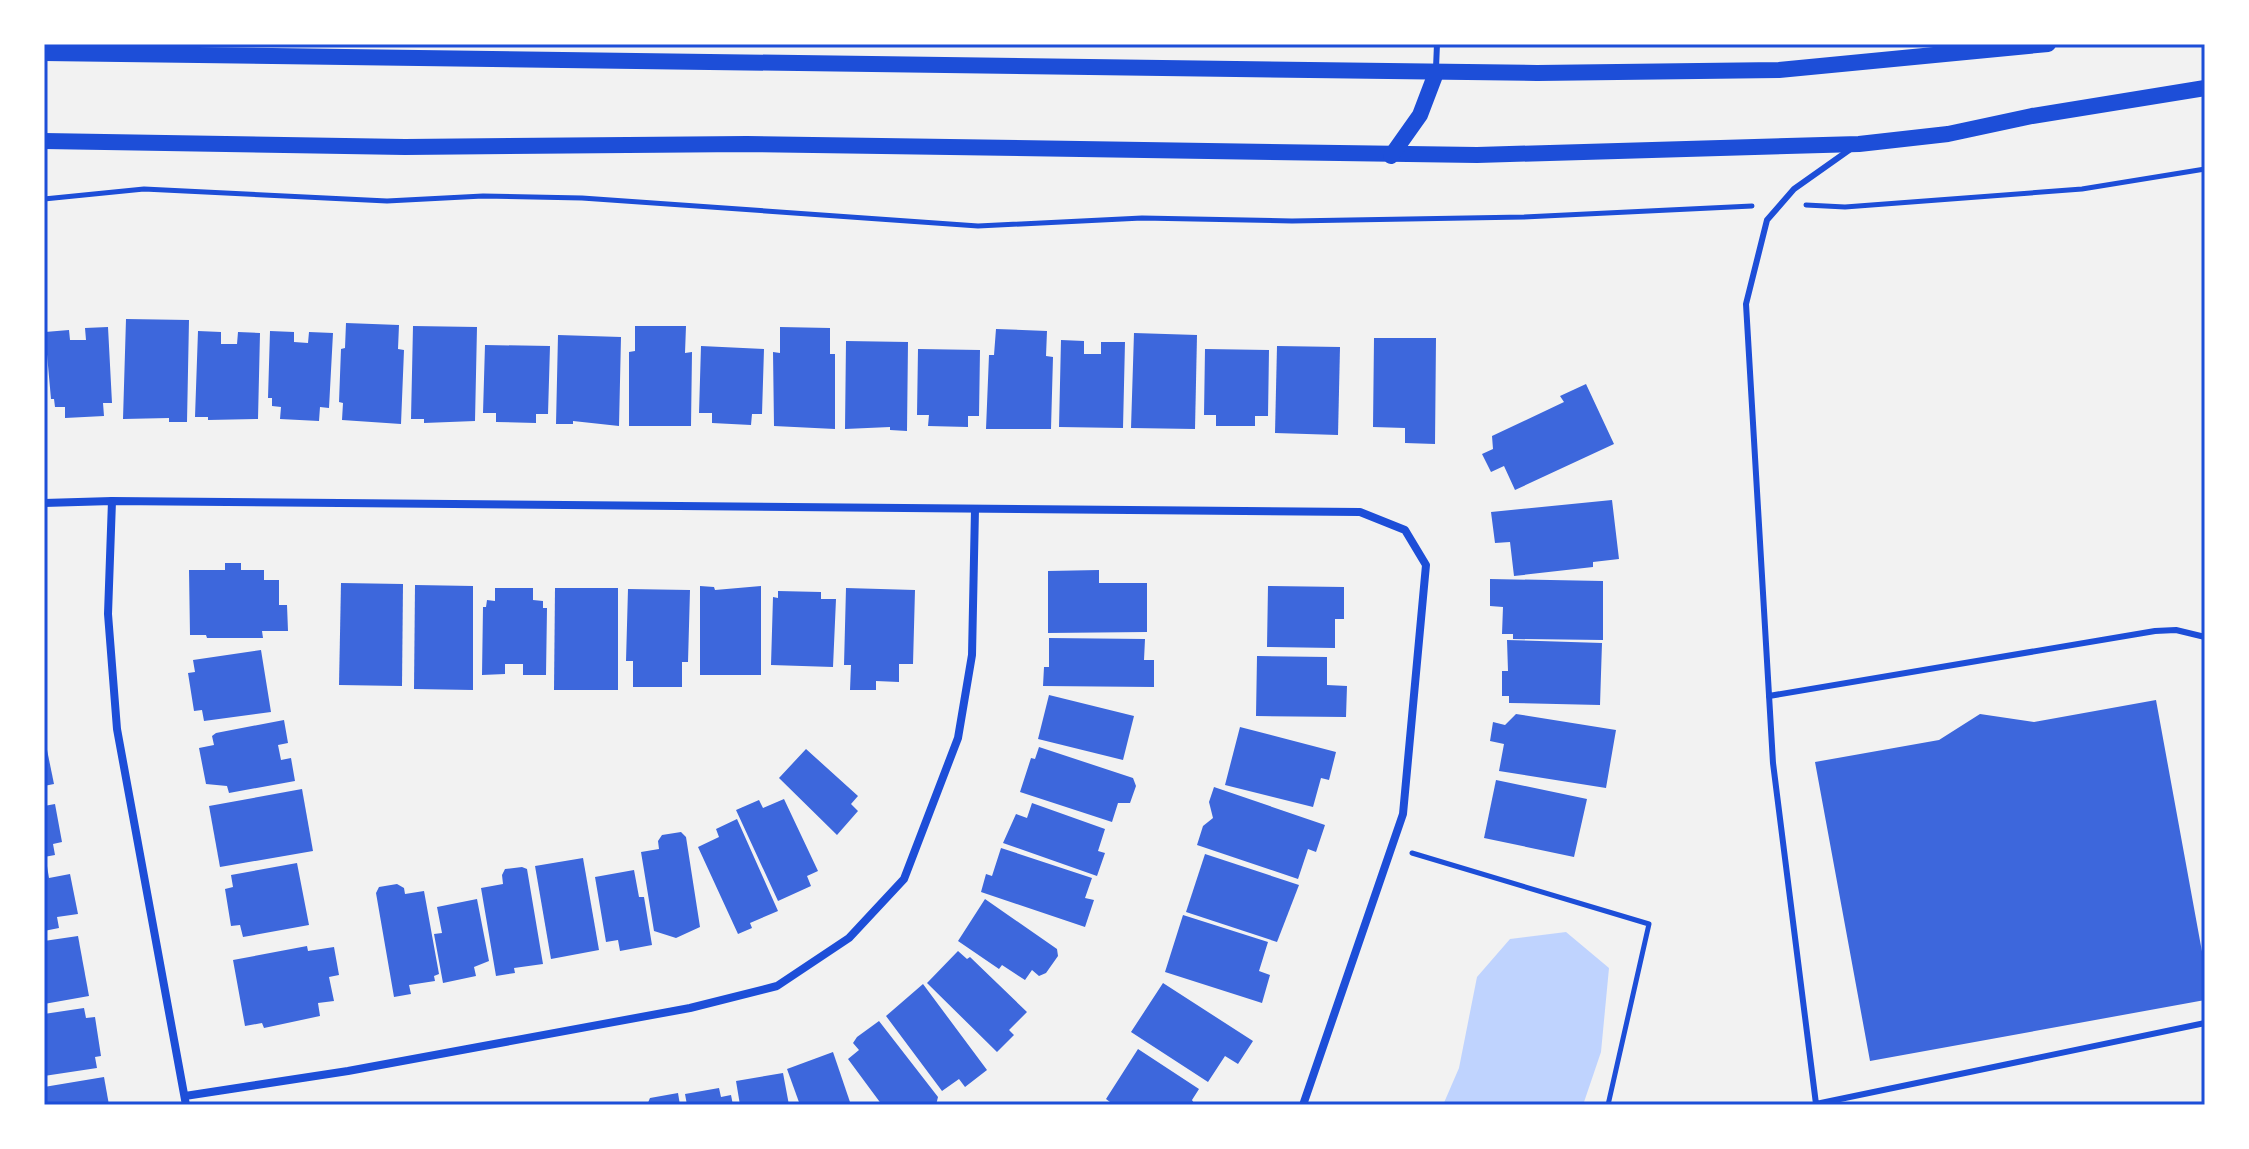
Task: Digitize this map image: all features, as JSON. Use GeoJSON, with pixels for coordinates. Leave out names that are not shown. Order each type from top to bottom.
{"type":"FeatureCollection","features":[{"type":"Feature","properties":{"kind":"main road"},"geometry":{"type":"LineString","coordinates":[[44,53],[540,51],[1436,73],[1779,70],[2048,44]]}},
{"type":"Feature","properties":{"kind":"main road"},"geometry":{"type":"LineString","coordinates":[[1391,156],[1420,115],[1436,73]]}},
{"type":"Feature","properties":{"kind":"main road"},"geometry":{"type":"LineString","coordinates":[[44,141],[405,147],[747,144],[1391,156],[1859,144],[1948,134],[2205,88]]}},
{"type":"Feature","properties":{"kind":"street"},"geometry":{"type":"LineString","coordinates":[[44,503],[112,501],[1360,512],[1405,530],[1426,565],[1403,814],[1303,1105]]}},
{"type":"Feature","properties":{"kind":"street"},"geometry":{"type":"LineString","coordinates":[[112,501],[108,614],[117,729],[186,1100],[690,1008],[777,986],[849,938],[904,879],[958,738],[972,655],[975,509]]}},
{"type":"Feature","properties":{"kind":"lane"},"geometry":{"type":"LineString","coordinates":[[1436,73],[1437,44]]}},
{"type":"Feature","properties":{"kind":"lane"},"geometry":{"type":"LineString","coordinates":[[1859,144],[1794,189],[1767,220],[1746,304],[1773,763],[1816,1104],[2205,1023]]}},
{"type":"Feature","properties":{"kind":"lane"},"geometry":{"type":"LineString","coordinates":[[1769,696],[2155,631],[2176,630],[2205,637]]}},
{"type":"Feature","properties":{"kind":"path"},"geometry":{"type":"LineString","coordinates":[[44,199],[144,189],[387,201],[483,196],[582,198],[978,226],[1142,218],[1292,221],[1524,217],[1781,203],[1845,207],[2082,189],[2205,169]]}},
{"type":"Feature","properties":{"kind":"path"},"geometry":{"type":"LineString","coordinates":[[1392,847],[1649,924],[1608,1105]]}},
{"type":"Feature","properties":{"kind":"water"},"geometry":{"type":"Polygon","coordinates":[[[1566,932],[1609,968],[1601,1052],[1583,1105],[1443,1105],[1459,1068],[1477,977],[1510,939],[1566,932]]]}},
{"type":"Feature","properties":{"kind":"building"},"geometry":{"type":"Polygon","coordinates":[[[126,319],[189,320],[187,422],[169,422],[169,418],[123,419],[126,319]]]}},
{"type":"Feature","properties":{"kind":"building"},"geometry":{"type":"Polygon","coordinates":[[[346,323],[399,325],[398,349],[404,350],[401,424],[342,420],[343,403],[339,402],[341,349],[345,348],[346,323]]]}},
{"type":"Feature","properties":{"kind":"building"},"geometry":{"type":"Polygon","coordinates":[[[413,326],[477,327],[475,421],[424,423],[424,419],[411,419],[413,326]]]}},
{"type":"Feature","properties":{"kind":"building"},"geometry":{"type":"Polygon","coordinates":[[[635,326],[686,326],[685,353],[692,352],[691,426],[629,426],[629,352],[635,351],[635,326]]]}},
{"type":"Feature","properties":{"kind":"building"},"geometry":{"type":"Polygon","coordinates":[[[108,327],[112,403],[103,403],[104,416],[65,418],[65,407],[55,407],[54,399],[51,399],[45,332],[69,330],[70,340],[86,340],[85,328],[108,327]]]}},
{"type":"Feature","properties":{"kind":"building"},"geometry":{"type":"Polygon","coordinates":[[[780,327],[830,328],[830,354],[835,354],[835,429],[774,426],[773,352],[780,353],[780,327]]]}},
{"type":"Feature","properties":{"kind":"building"},"geometry":{"type":"Polygon","coordinates":[[[996,329],[1047,331],[1046,356],[1053,357],[1051,429],[986,429],[989,355],[994,355],[996,329]]]}},
{"type":"Feature","properties":{"kind":"building"},"geometry":{"type":"Polygon","coordinates":[[[198,331],[221,332],[221,344],[237,344],[238,332],[260,333],[258,419],[208,420],[208,417],[195,417],[198,331]]]}},
{"type":"Feature","properties":{"kind":"building"},"geometry":{"type":"Polygon","coordinates":[[[270,331],[294,332],[294,342],[308,343],[309,332],[333,333],[329,408],[320,407],[319,421],[280,419],[281,407],[272,406],[272,398],[268,398],[270,331]]]}},
{"type":"Feature","properties":{"kind":"building"},"geometry":{"type":"Polygon","coordinates":[[[1134,333],[1197,335],[1195,429],[1131,428],[1134,333]]]}},
{"type":"Feature","properties":{"kind":"building"},"geometry":{"type":"Polygon","coordinates":[[[558,335],[621,337],[619,426],[573,421],[573,424],[556,424],[558,335]]]}},
{"type":"Feature","properties":{"kind":"building"},"geometry":{"type":"Polygon","coordinates":[[[1374,338],[1436,338],[1435,444],[1405,443],[1405,428],[1373,427],[1374,338]]]}},
{"type":"Feature","properties":{"kind":"building"},"geometry":{"type":"Polygon","coordinates":[[[1061,340],[1084,341],[1084,354],[1101,354],[1101,342],[1125,342],[1123,428],[1059,427],[1061,340]]]}},
{"type":"Feature","properties":{"kind":"building"},"geometry":{"type":"Polygon","coordinates":[[[846,341],[908,342],[907,431],[890,430],[890,427],[845,429],[846,341]]]}},
{"type":"Feature","properties":{"kind":"building"},"geometry":{"type":"Polygon","coordinates":[[[485,345],[550,346],[548,414],[536,414],[536,423],[496,422],[496,413],[483,413],[485,345]]]}},
{"type":"Feature","properties":{"kind":"building"},"geometry":{"type":"Polygon","coordinates":[[[701,346],[764,349],[762,414],[752,414],[751,425],[712,423],[712,413],[699,413],[701,346]]]}},
{"type":"Feature","properties":{"kind":"building"},"geometry":{"type":"Polygon","coordinates":[[[1277,346],[1340,347],[1338,435],[1275,433],[1277,346]]]}},
{"type":"Feature","properties":{"kind":"building"},"geometry":{"type":"Polygon","coordinates":[[[918,349],[980,350],[979,416],[968,416],[968,427],[928,426],[929,415],[917,415],[918,349]]]}},
{"type":"Feature","properties":{"kind":"building"},"geometry":{"type":"Polygon","coordinates":[[[1205,349],[1269,350],[1268,416],[1255,416],[1255,426],[1216,426],[1216,415],[1204,415],[1205,349]]]}},
{"type":"Feature","properties":{"kind":"building"},"geometry":{"type":"Polygon","coordinates":[[[1586,384],[1614,444],[1515,490],[1504,466],[1491,472],[1482,454],[1493,449],[1492,436],[1564,402],[1560,396],[1586,384]]]}},
{"type":"Feature","properties":{"kind":"building"},"geometry":{"type":"Polygon","coordinates":[[[1612,500],[1619,559],[1593,562],[1593,567],[1514,576],[1510,542],[1495,543],[1491,512],[1612,500]]]}},
{"type":"Feature","properties":{"kind":"building"},"geometry":{"type":"Polygon","coordinates":[[[225,563],[241,563],[241,570],[264,570],[264,580],[279,580],[279,605],[287,605],[288,631],[262,631],[263,638],[190,635],[189,570],[225,570],[225,563]]]}},
{"type":"Feature","properties":{"kind":"building"},"geometry":{"type":"Polygon","coordinates":[[[1099,570],[1099,583],[1147,583],[1147,632],[1048,633],[1048,571],[1099,570]]]}},
{"type":"Feature","properties":{"kind":"building"},"geometry":{"type":"Polygon","coordinates":[[[1490,579],[1603,581],[1603,640],[1513,639],[1513,634],[1502,634],[1503,607],[1490,606],[1490,579]]]}},
{"type":"Feature","properties":{"kind":"building"},"geometry":{"type":"Polygon","coordinates":[[[341,583],[403,584],[402,686],[339,685],[341,583]]]}},
{"type":"Feature","properties":{"kind":"building"},"geometry":{"type":"Polygon","coordinates":[[[415,585],[473,586],[473,690],[414,689],[415,585]]]}},
{"type":"Feature","properties":{"kind":"building"},"geometry":{"type":"Polygon","coordinates":[[[700,586],[714,587],[715,590],[761,586],[761,675],[700,675],[700,586]]]}},
{"type":"Feature","properties":{"kind":"building"},"geometry":{"type":"Polygon","coordinates":[[[1268,586],[1344,587],[1344,619],[1335,619],[1335,648],[1267,647],[1268,586]]]}},
{"type":"Feature","properties":{"kind":"building"},"geometry":{"type":"Polygon","coordinates":[[[495,588],[533,588],[533,600],[543,601],[543,608],[547,608],[546,675],[523,675],[523,664],[505,664],[505,674],[482,675],[483,607],[486,607],[487,600],[495,601],[495,588]]]}},
{"type":"Feature","properties":{"kind":"building"},"geometry":{"type":"Polygon","coordinates":[[[555,588],[618,588],[618,690],[554,690],[555,588]]]}},
{"type":"Feature","properties":{"kind":"building"},"geometry":{"type":"Polygon","coordinates":[[[846,588],[915,590],[913,664],[899,664],[899,682],[876,681],[876,690],[850,690],[851,665],[844,665],[846,588]]]}},
{"type":"Feature","properties":{"kind":"building"},"geometry":{"type":"Polygon","coordinates":[[[628,589],[690,590],[688,662],[682,662],[682,687],[633,687],[633,661],[626,661],[628,589]]]}},
{"type":"Feature","properties":{"kind":"building"},"geometry":{"type":"Polygon","coordinates":[[[778,591],[821,592],[821,599],[836,599],[833,667],[771,665],[773,597],[778,598],[778,591]]]}},
{"type":"Feature","properties":{"kind":"building"},"geometry":{"type":"Polygon","coordinates":[[[1049,638],[1145,639],[1144,660],[1154,660],[1154,687],[1043,686],[1044,667],[1049,667],[1049,638]]]}},
{"type":"Feature","properties":{"kind":"building"},"geometry":{"type":"Polygon","coordinates":[[[1507,640],[1602,643],[1600,705],[1509,703],[1509,696],[1502,696],[1502,671],[1508,671],[1507,640]]]}},
{"type":"Feature","properties":{"kind":"building"},"geometry":{"type":"Polygon","coordinates":[[[261,650],[271,712],[204,721],[202,710],[194,711],[188,673],[195,672],[193,660],[261,650]]]}},
{"type":"Feature","properties":{"kind":"building"},"geometry":{"type":"Polygon","coordinates":[[[1257,656],[1327,657],[1327,685],[1347,686],[1346,717],[1256,716],[1257,656]]]}},
{"type":"Feature","properties":{"kind":"building"},"geometry":{"type":"Polygon","coordinates":[[[1049,695],[1134,716],[1123,760],[1038,739],[1049,695]]]}},
{"type":"Feature","properties":{"kind":"building"},"geometry":{"type":"Polygon","coordinates":[[[2156,700],[2205,968],[2205,1000],[1870,1061],[1815,762],[1939,740],[1980,714],[2034,722],[2156,700]]]}},
{"type":"Feature","properties":{"kind":"building"},"geometry":{"type":"Polygon","coordinates":[[[1516,714],[1616,730],[1606,788],[1499,771],[1504,744],[1490,741],[1493,722],[1505,725],[1516,714]]]}},
{"type":"Feature","properties":{"kind":"building"},"geometry":{"type":"Polygon","coordinates":[[[284,720],[288,743],[278,745],[281,760],[291,758],[295,781],[229,793],[227,786],[206,784],[199,748],[214,745],[212,736],[284,720]]]}},
{"type":"Feature","properties":{"kind":"building"},"geometry":{"type":"Polygon","coordinates":[[[1240,727],[1336,752],[1329,780],[1321,778],[1313,807],[1225,785],[1240,727]]]}},
{"type":"Feature","properties":{"kind":"building"},"geometry":{"type":"Polygon","coordinates":[[[44,735],[54,784],[44,786],[44,735]]]}},
{"type":"Feature","properties":{"kind":"building"},"geometry":{"type":"Polygon","coordinates":[[[1039,747],[1133,778],[1136,786],[1130,803],[1118,803],[1112,822],[1020,792],[1031,758],[1035,759],[1039,747]]]}},
{"type":"Feature","properties":{"kind":"building"},"geometry":{"type":"Polygon","coordinates":[[[806,749],[858,796],[851,804],[858,811],[837,835],[779,778],[806,749]]]}},
{"type":"Feature","properties":{"kind":"building"},"geometry":{"type":"Polygon","coordinates":[[[1496,780],[1587,799],[1574,857],[1484,838],[1496,780]]]}},
{"type":"Feature","properties":{"kind":"building"},"geometry":{"type":"Polygon","coordinates":[[[1214,787],[1325,825],[1316,852],[1308,849],[1298,879],[1197,845],[1203,826],[1213,818],[1209,802],[1214,787]]]}},
{"type":"Feature","properties":{"kind":"building"},"geometry":{"type":"Polygon","coordinates":[[[302,789],[313,851],[220,867],[209,806],[302,789]]]}},
{"type":"Feature","properties":{"kind":"building"},"geometry":{"type":"Polygon","coordinates":[[[784,799],[818,871],[807,876],[811,886],[778,901],[736,810],[759,800],[763,808],[784,799]]]}},
{"type":"Feature","properties":{"kind":"building"},"geometry":{"type":"Polygon","coordinates":[[[1032,803],[1105,829],[1098,851],[1105,853],[1097,876],[1003,843],[1016,814],[1027,818],[1032,803]]]}},
{"type":"Feature","properties":{"kind":"building"},"geometry":{"type":"Polygon","coordinates":[[[55,804],[62,842],[53,844],[55,855],[44,857],[44,806],[55,804]]]}},
{"type":"Feature","properties":{"kind":"building"},"geometry":{"type":"Polygon","coordinates":[[[737,819],[778,911],[750,923],[752,928],[738,934],[698,847],[719,837],[716,829],[737,819]]]}},
{"type":"Feature","properties":{"kind":"building"},"geometry":{"type":"Polygon","coordinates":[[[681,832],[686,837],[700,927],[676,938],[654,931],[641,852],[659,849],[658,841],[662,835],[681,832]]]}},
{"type":"Feature","properties":{"kind":"building"},"geometry":{"type":"Polygon","coordinates":[[[1001,848],[1092,878],[1085,898],[1094,900],[1085,927],[981,892],[986,874],[992,876],[1001,848]]]}},
{"type":"Feature","properties":{"kind":"building"},"geometry":{"type":"Polygon","coordinates":[[[1205,854],[1299,885],[1277,942],[1186,912],[1205,854]]]}},
{"type":"Feature","properties":{"kind":"building"},"geometry":{"type":"Polygon","coordinates":[[[583,858],[599,950],[551,959],[535,866],[583,858]]]}},
{"type":"Feature","properties":{"kind":"building"},"geometry":{"type":"Polygon","coordinates":[[[297,863],[309,925],[243,937],[240,925],[231,926],[225,889],[233,887],[231,875],[297,863]]]}},
{"type":"Feature","properties":{"kind":"building"},"geometry":{"type":"Polygon","coordinates":[[[47,866],[49,878],[70,874],[78,914],[57,917],[59,928],[44,931],[44,867],[47,866]]]}},
{"type":"Feature","properties":{"kind":"building"},"geometry":{"type":"Polygon","coordinates":[[[505,869],[527,869],[543,964],[514,968],[515,973],[496,976],[481,888],[503,884],[505,869]]]}},
{"type":"Feature","properties":{"kind":"building"},"geometry":{"type":"Polygon","coordinates":[[[634,870],[639,897],[644,897],[652,945],[620,951],[618,940],[606,942],[595,877],[634,870]]]}},
{"type":"Feature","properties":{"kind":"building"},"geometry":{"type":"Polygon","coordinates":[[[397,884],[404,888],[405,894],[424,891],[439,974],[434,976],[435,981],[409,985],[411,994],[394,997],[376,893],[379,887],[397,884]]]}},
{"type":"Feature","properties":{"kind":"building"},"geometry":{"type":"Polygon","coordinates":[[[477,899],[489,961],[474,967],[476,976],[443,983],[434,934],[442,933],[437,907],[477,899]]]}},
{"type":"Feature","properties":{"kind":"building"},"geometry":{"type":"Polygon","coordinates":[[[985,899],[1057,949],[1058,956],[1046,973],[1039,976],[1032,970],[1025,980],[1002,965],[999,969],[958,941],[985,899]]]}},
{"type":"Feature","properties":{"kind":"building"},"geometry":{"type":"Polygon","coordinates":[[[1183,915],[1268,942],[1259,971],[1270,975],[1262,1003],[1165,972],[1183,915]]]}},
{"type":"Feature","properties":{"kind":"building"},"geometry":{"type":"Polygon","coordinates":[[[78,936],[89,996],[44,1004],[44,941],[78,936]]]}},
{"type":"Feature","properties":{"kind":"building"},"geometry":{"type":"Polygon","coordinates":[[[307,946],[308,951],[334,947],[339,975],[329,977],[334,1001],[318,1003],[320,1016],[264,1028],[262,1023],[245,1026],[233,960],[307,946]]]}},
{"type":"Feature","properties":{"kind":"building"},"geometry":{"type":"Polygon","coordinates":[[[958,951],[967,959],[970,957],[1027,1012],[1009,1030],[1014,1035],[997,1052],[927,983],[958,951]]]}},
{"type":"Feature","properties":{"kind":"building"},"geometry":{"type":"Polygon","coordinates":[[[1163,983],[1253,1041],[1238,1064],[1225,1056],[1208,1082],[1131,1032],[1163,983]]]}},
{"type":"Feature","properties":{"kind":"building"},"geometry":{"type":"Polygon","coordinates":[[[923,984],[987,1070],[965,1087],[959,1079],[942,1091],[886,1016],[923,984]]]}},
{"type":"Feature","properties":{"kind":"building"},"geometry":{"type":"Polygon","coordinates":[[[84,1008],[86,1018],[95,1017],[101,1056],[95,1057],[97,1068],[44,1076],[44,1014],[84,1008]]]}},
{"type":"Feature","properties":{"kind":"building"},"geometry":{"type":"Polygon","coordinates":[[[879,1021],[938,1097],[936,1105],[882,1105],[848,1059],[859,1050],[853,1043],[857,1037],[879,1021]]]}},
{"type":"Feature","properties":{"kind":"building"},"geometry":{"type":"Polygon","coordinates":[[[1138,1049],[1199,1089],[1192,1100],[1195,1105],[1114,1105],[1106,1099],[1138,1049]]]}},
{"type":"Feature","properties":{"kind":"building"},"geometry":{"type":"Polygon","coordinates":[[[833,1052],[851,1105],[800,1105],[787,1069],[833,1052]]]}},
{"type":"Feature","properties":{"kind":"building"},"geometry":{"type":"Polygon","coordinates":[[[783,1073],[789,1105],[740,1105],[736,1081],[783,1073]]]}},
{"type":"Feature","properties":{"kind":"building"},"geometry":{"type":"Polygon","coordinates":[[[104,1077],[109,1105],[44,1105],[44,1087],[104,1077]]]}},
{"type":"Feature","properties":{"kind":"building"},"geometry":{"type":"Polygon","coordinates":[[[719,1088],[721,1097],[731,1095],[733,1105],[687,1105],[685,1094],[719,1088]]]}},
{"type":"Feature","properties":{"kind":"building"},"geometry":{"type":"Polygon","coordinates":[[[678,1093],[680,1105],[647,1105],[650,1098],[678,1093]]]}}]}
